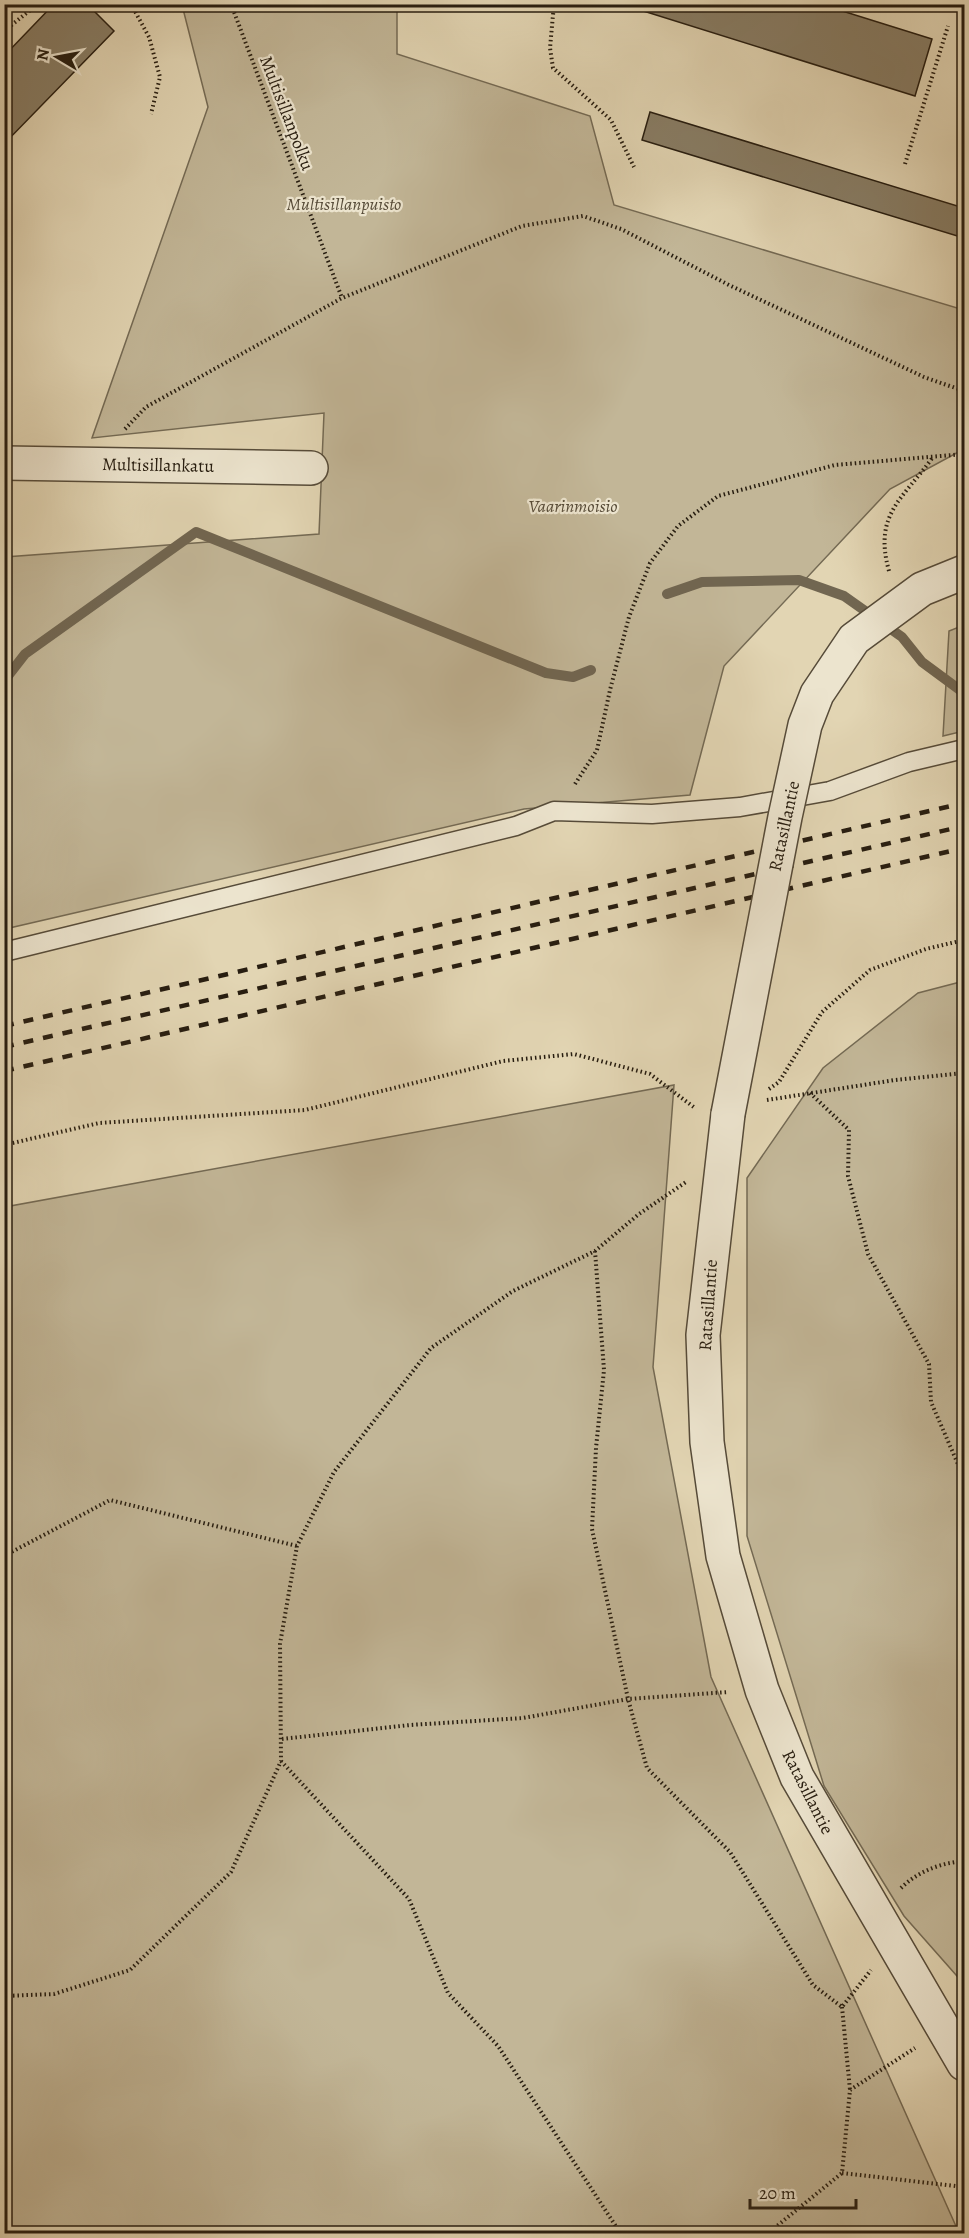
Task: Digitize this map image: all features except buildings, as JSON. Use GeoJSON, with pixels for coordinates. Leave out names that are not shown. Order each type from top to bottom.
{"type":"FeatureCollection","features":[{"type":"Feature","properties":{"kind":"street","name":"Multisillankatu"},"geometry":{"type":"LineString","coordinates":[[4,463],[311,468]]}},
{"type":"Feature","properties":{"kind":"street","name":"Ratasillantie"},"geometry":{"type":"LineString","coordinates":[[964,572],[922,589],[854,639],[817,694],[805,725],[788,806],[741,1108],[722,1158],[703,1335],[707,1442],[723,1556],[762,1690],[797,1777],[964,2064]]}},
{"type":"Feature","properties":{"kind":"lane"},"geometry":{"type":"LineString","coordinates":[[4,952],[516,826],[554,811],[652,814],[740,807],[831,791],[909,762],[964,749]]}},
{"type":"Feature","properties":{"kind":"path"},"geometry":{"type":"LineString","coordinates":[[4,31],[38,4]]}},
{"type":"Feature","properties":{"kind":"path"},"geometry":{"type":"LineString","coordinates":[[131,4],[149,37],[160,77],[151,114]]}},
{"type":"Feature","properties":{"kind":"path","name":"Multisillanpolku"},"geometry":{"type":"LineString","coordinates":[[231,4],[342,298]]}},
{"type":"Feature","properties":{"kind":"path"},"geometry":{"type":"LineString","coordinates":[[554,4],[550,48],[553,68],[611,120],[634,167]]}},
{"type":"Feature","properties":{"kind":"path"},"geometry":{"type":"LineString","coordinates":[[905,164],[948,26]]}},
{"type":"Feature","properties":{"kind":"path"},"geometry":{"type":"LineString","coordinates":[[91,464],[146,407],[342,298],[522,226],[583,216],[621,229],[729,285],[924,377],[964,391]]}},
{"type":"Feature","properties":{"kind":"path"},"geometry":{"type":"LineString","coordinates":[[554,811],[576,783],[597,750],[629,617],[650,563],[678,526],[718,496],[835,465],[964,454]]}},
{"type":"Feature","properties":{"kind":"path"},"geometry":{"type":"LineString","coordinates":[[888,581],[889,571],[884,555],[883,536],[889,519],[895,503],[933,457]]}},
{"type":"Feature","properties":{"kind":"path"},"geometry":{"type":"LineString","coordinates":[[741,1108],[779,1082],[822,1012],[870,970],[926,949],[964,940]]}},
{"type":"Feature","properties":{"kind":"path"},"geometry":{"type":"LineString","coordinates":[[4,1145],[99,1123],[305,1110],[503,1061],[574,1054],[650,1074],[699,1111],[741,1108],[895,1080],[964,1073]]}},
{"type":"Feature","properties":{"kind":"path"},"geometry":{"type":"LineString","coordinates":[[810,1094],[849,1130],[848,1176],[868,1254],[929,1364],[931,1402],[964,1478]]}},
{"type":"Feature","properties":{"kind":"path"},"geometry":{"type":"LineString","coordinates":[[4,1996],[54,1994],[130,1970],[231,1872],[281,1761],[279,1644],[297,1546],[334,1472],[431,1348],[513,1292],[595,1251],[639,1214],[722,1158]]}},
{"type":"Feature","properties":{"kind":"path"},"geometry":{"type":"LineString","coordinates":[[595,1251],[604,1370],[592,1529],[628,1699],[648,1768],[730,1852],[813,1985],[842,2007]]}},
{"type":"Feature","properties":{"kind":"path"},"geometry":{"type":"LineString","coordinates":[[4,1556],[110,1500],[297,1546]]}},
{"type":"Feature","properties":{"kind":"path"},"geometry":{"type":"LineString","coordinates":[[282,1739],[410,1725],[523,1718],[628,1699],[762,1690]]}},
{"type":"Feature","properties":{"kind":"path"},"geometry":{"type":"LineString","coordinates":[[281,1761],[408,1899],[448,1993],[498,2046],[621,2234]]}},
{"type":"Feature","properties":{"kind":"path"},"geometry":{"type":"LineString","coordinates":[[767,2234],[842,2173],[850,2091],[842,2007],[889,1935],[886,1902],[912,1877],[947,1863],[964,1862]]}},
{"type":"Feature","properties":{"kind":"path"},"geometry":{"type":"LineString","coordinates":[[850,2091],[944,2029]]}},
{"type":"Feature","properties":{"kind":"path"},"geometry":{"type":"LineString","coordinates":[[842,2173],[964,2187]]}},
{"type":"Feature","properties":{"kind":"green space"},"geometry":{"type":"Polygon","coordinates":[[[182,5],[397,5],[397,54],[590,116],[614,205],[964,310],[964,449],[890,489],[724,666],[690,795],[524,809],[5,929],[5,557],[319,534],[324,413],[92,438],[208,107],[182,5]]]}},
{"type":"Feature","properties":{"kind":"green space"},"geometry":{"type":"Polygon","coordinates":[[[964,625],[964,731],[943,736],[949,631],[964,625]]]}},
{"type":"Feature","properties":{"kind":"green space"},"geometry":{"type":"Polygon","coordinates":[[[964,981],[964,1984],[904,1916],[824,1786],[747,1536],[747,1178],[823,1068],[918,993],[964,981]]]}},
{"type":"Feature","properties":{"kind":"green space"},"geometry":{"type":"Polygon","coordinates":[[[674,1085],[653,1367],[711,1677],[959,2233],[5,2233],[5,1207],[674,1085]]]}},
{"type":"Feature","properties":{"kind":"waterway"},"geometry":{"type":"LineString","coordinates":[[4,681],[25,654],[196,532],[546,673],[573,677],[591,670]]}},
{"type":"Feature","properties":{"kind":"waterway"},"geometry":{"type":"LineString","coordinates":[[667,594],[702,582],[799,580],[844,596],[902,637],[922,662],[964,693]]}},
{"type":"Feature","properties":{"kind":"railway"},"geometry":{"type":"LineString","coordinates":[[4,1026],[964,803]]}},
{"type":"Feature","properties":{"kind":"railway"},"geometry":{"type":"LineString","coordinates":[[4,1047],[964,826]]}},
{"type":"Feature","properties":{"kind":"railway"},"geometry":{"type":"LineString","coordinates":[[4,1071],[964,848]]}},
{"type":"Feature","properties":{"kind":"park label","name":"Multisillanpuisto"},"geometry":{"type":"Point","coordinates":[344,204]}},
{"type":"Feature","properties":{"kind":"park label","name":"Vaarinmoisio"},"geometry":{"type":"Point","coordinates":[573,506]}}]}
